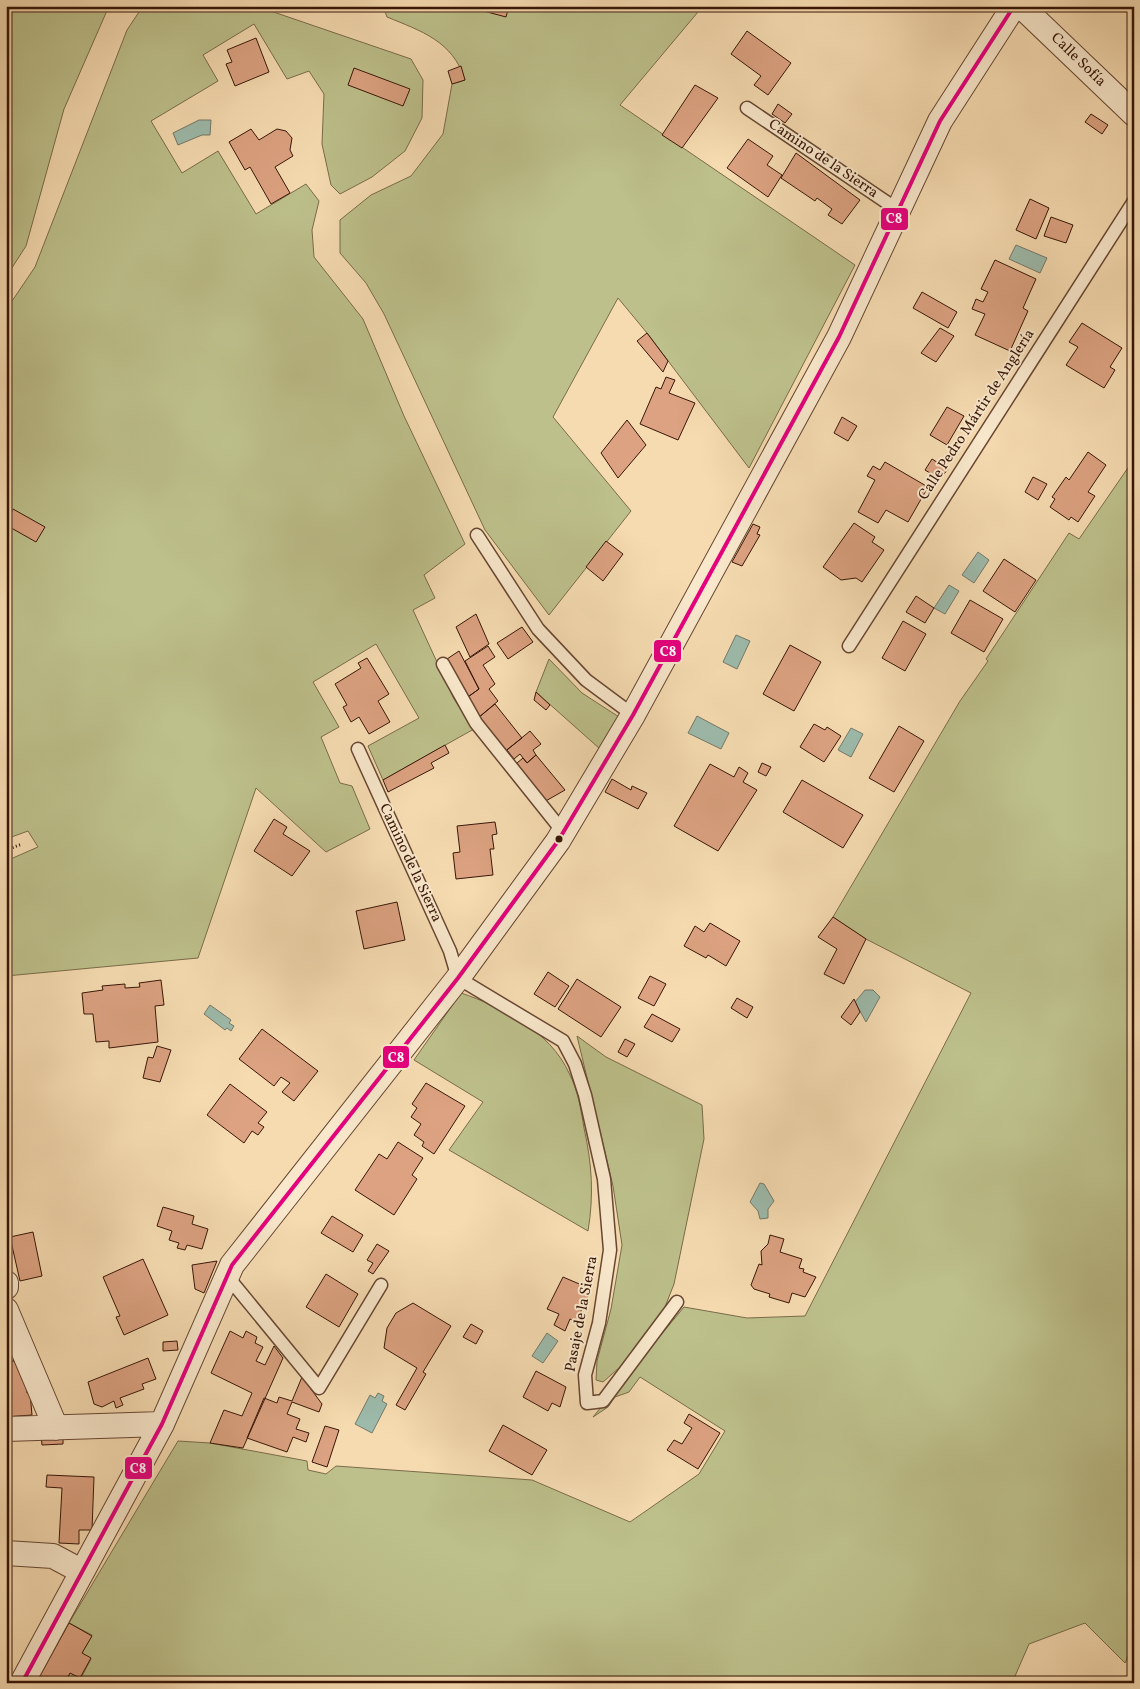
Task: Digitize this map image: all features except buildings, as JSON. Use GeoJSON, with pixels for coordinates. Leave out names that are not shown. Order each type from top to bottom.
{"type":"FeatureCollection","features":[{"type":"Feature","properties":{"kind":"street"},"geometry":{"type":"LineString","coordinates":[[22,1683],[162,1424],[232,1265],[458,978],[564,833],[633,715],[838,337],[940,121],[1014,6]]}},
{"type":"Feature","properties":{"kind":"street","name":"Calle Sofía"},"geometry":{"type":"LineString","coordinates":[[1021,6],[1134,114]]}},
{"type":"Feature","properties":{"kind":"street"},"geometry":{"type":"LineString","coordinates":[[6,1283],[6,1288]]}},
{"type":"Feature","properties":{"kind":"street"},"geometry":{"type":"LineString","coordinates":[[6,1310],[56,1428]]}},
{"type":"Feature","properties":{"kind":"street"},"geometry":{"type":"LineString","coordinates":[[6,1429],[162,1424]]}},
{"type":"Feature","properties":{"kind":"street"},"geometry":{"type":"LineString","coordinates":[[6,1553],[53,1556],[81,1571]]}},
{"type":"Feature","properties":{"kind":"lane","name":"Camino de la Sierra"},"geometry":{"type":"LineString","coordinates":[[748,108],[898,210]]}},
{"type":"Feature","properties":{"kind":"lane","name":"Calle Pedro Mártir de Anglería"},"geometry":{"type":"LineString","coordinates":[[848,646],[1134,201]]}},
{"type":"Feature","properties":{"kind":"lane"},"geometry":{"type":"LineString","coordinates":[[477,535],[538,630],[586,680],[633,715]]}},
{"type":"Feature","properties":{"kind":"lane"},"geometry":{"type":"LineString","coordinates":[[443,664],[476,724],[564,833]]}},
{"type":"Feature","properties":{"kind":"lane","name":"Camino de la Sierra"},"geometry":{"type":"LineString","coordinates":[[358,749],[450,951],[458,978]]}},
{"type":"Feature","properties":{"kind":"lane","name":"Pasaje de la Sierra"},"geometry":{"type":"LineString","coordinates":[[458,978],[564,1041],[575,1064],[585,1095],[604,1179],[610,1250],[599,1323],[585,1375],[587,1403],[603,1400],[677,1302]]}},
{"type":"Feature","properties":{"kind":"lane"},"geometry":{"type":"LineString","coordinates":[[227,1276],[319,1388],[381,1285]]}},
{"type":"Feature","properties":{"kind":"path"},"geometry":{"type":"LineString","coordinates":[[6,850],[22,844]]}},
{"type":"Feature","properties":{"kind":"green space"},"geometry":{"type":"Polygon","coordinates":[[[6,6],[109,6],[64,109],[26,246],[6,277],[6,6]]]}},
{"type":"Feature","properties":{"kind":"green space"},"geometry":{"type":"Polygon","coordinates":[[[143,6],[256,6],[411,59],[423,80],[422,118],[405,151],[372,177],[340,194],[331,185],[322,144],[324,94],[309,71],[287,79],[254,24],[203,55],[218,81],[151,121],[182,173],[218,151],[256,214],[306,184],[319,201],[312,230],[314,257],[363,319],[404,416],[465,544],[424,575],[435,598],[413,610],[454,699],[474,729],[383,780],[368,746],[419,718],[376,644],[313,682],[339,727],[321,737],[340,783],[352,786],[370,829],[326,852],[256,788],[198,958],[6,976],[6,861],[38,847],[28,831],[6,839],[6,310],[35,267],[127,30],[143,6]]]}},
{"type":"Feature","properties":{"kind":"green space"},"geometry":{"type":"Polygon","coordinates":[[[383,6],[703,6],[620,105],[855,265],[749,468],[647,333],[618,298],[553,417],[631,511],[549,615],[485,530],[384,314],[366,283],[340,253],[340,220],[371,195],[411,176],[443,134],[452,84],[465,80],[453,56],[444,47],[412,27],[387,17],[383,6]]]}},
{"type":"Feature","properties":{"kind":"green space"},"geometry":{"type":"Polygon","coordinates":[[[1134,459],[1134,1470],[1130,1492],[1134,1573],[1134,1642],[1125,1663],[1085,1623],[1029,1644],[1012,1683],[65,1683],[70,1673],[81,1678],[91,1659],[82,1653],[92,1635],[69,1623],[178,1441],[210,1443],[307,1461],[308,1470],[326,1474],[336,1466],[532,1480],[630,1522],[699,1474],[725,1431],[640,1377],[629,1392],[615,1397],[608,1407],[593,1417],[684,1307],[747,1318],[805,1316],[971,993],[866,939],[833,917],[960,701],[988,661],[986,659],[1069,533],[1079,539],[1134,459]]]}},
{"type":"Feature","properties":{"kind":"green space"},"geometry":{"type":"Polygon","coordinates":[[[549,659],[582,693],[619,717],[600,749],[536,692],[549,659]]]}},
{"type":"Feature","properties":{"kind":"green space"},"geometry":{"type":"Polygon","coordinates":[[[461,993],[508,1013],[523,1022],[550,1045],[561,1058],[575,1086],[589,1154],[591,1192],[588,1231],[449,1150],[483,1102],[414,1060],[461,993]]]}},
{"type":"Feature","properties":{"kind":"green space"},"geometry":{"type":"Polygon","coordinates":[[[577,1036],[606,1057],[702,1105],[704,1139],[674,1284],[663,1312],[620,1367],[603,1382],[596,1380],[597,1361],[611,1309],[622,1245],[613,1186],[577,1036]]]}},
{"type":"Feature","properties":{"kind":"shaded area"},"geometry":{"type":"Polygon","coordinates":[[[199,120],[211,120],[210,135],[202,135],[178,145],[173,133],[199,120]]]}},
{"type":"Feature","properties":{"kind":"shaded area"},"geometry":{"type":"Polygon","coordinates":[[[1016,245],[1047,258],[1040,273],[1009,259],[1016,245]]]}},
{"type":"Feature","properties":{"kind":"shaded area"},"geometry":{"type":"Polygon","coordinates":[[[978,552],[989,560],[974,583],[962,575],[978,552]]]}},
{"type":"Feature","properties":{"kind":"shaded area"},"geometry":{"type":"Polygon","coordinates":[[[949,585],[959,591],[945,614],[934,608],[949,585]]]}},
{"type":"Feature","properties":{"kind":"shaded area"},"geometry":{"type":"Polygon","coordinates":[[[736,635],[750,641],[737,669],[723,662],[736,635]]]}},
{"type":"Feature","properties":{"kind":"shaded area"},"geometry":{"type":"Polygon","coordinates":[[[697,716],[729,733],[721,749],[688,733],[697,716]]]}},
{"type":"Feature","properties":{"kind":"shaded area"},"geometry":{"type":"Polygon","coordinates":[[[851,728],[863,734],[851,757],[838,750],[851,728]]]}},
{"type":"Feature","properties":{"kind":"shaded area"},"geometry":{"type":"Polygon","coordinates":[[[865,990],[873,990],[880,997],[866,1022],[855,1002],[865,990]]]}},
{"type":"Feature","properties":{"kind":"shaded area"},"geometry":{"type":"Polygon","coordinates":[[[210,1005],[231,1020],[229,1023],[234,1026],[231,1031],[227,1028],[225,1030],[204,1014],[210,1005]]]}},
{"type":"Feature","properties":{"kind":"shaded area"},"geometry":{"type":"Polygon","coordinates":[[[760,1183],[764,1184],[774,1201],[768,1209],[768,1218],[760,1219],[758,1211],[750,1202],[760,1183]]]}},
{"type":"Feature","properties":{"kind":"shaded area"},"geometry":{"type":"Polygon","coordinates":[[[547,1333],[558,1341],[543,1363],[532,1356],[547,1333]]]}},
{"type":"Feature","properties":{"kind":"shaded area"},"geometry":{"type":"Polygon","coordinates":[[[378,1393],[384,1396],[382,1401],[387,1404],[372,1433],[355,1424],[370,1395],[375,1398],[378,1393]]]}},
{"type":"Feature","properties":{"kind":"transit line","name":"C8"},"geometry":{"type":"LineString","coordinates":[[22,1683],[162,1424],[232,1265],[458,978],[558,841],[633,715],[839,337],[940,121],[1014,6]]}}]}
